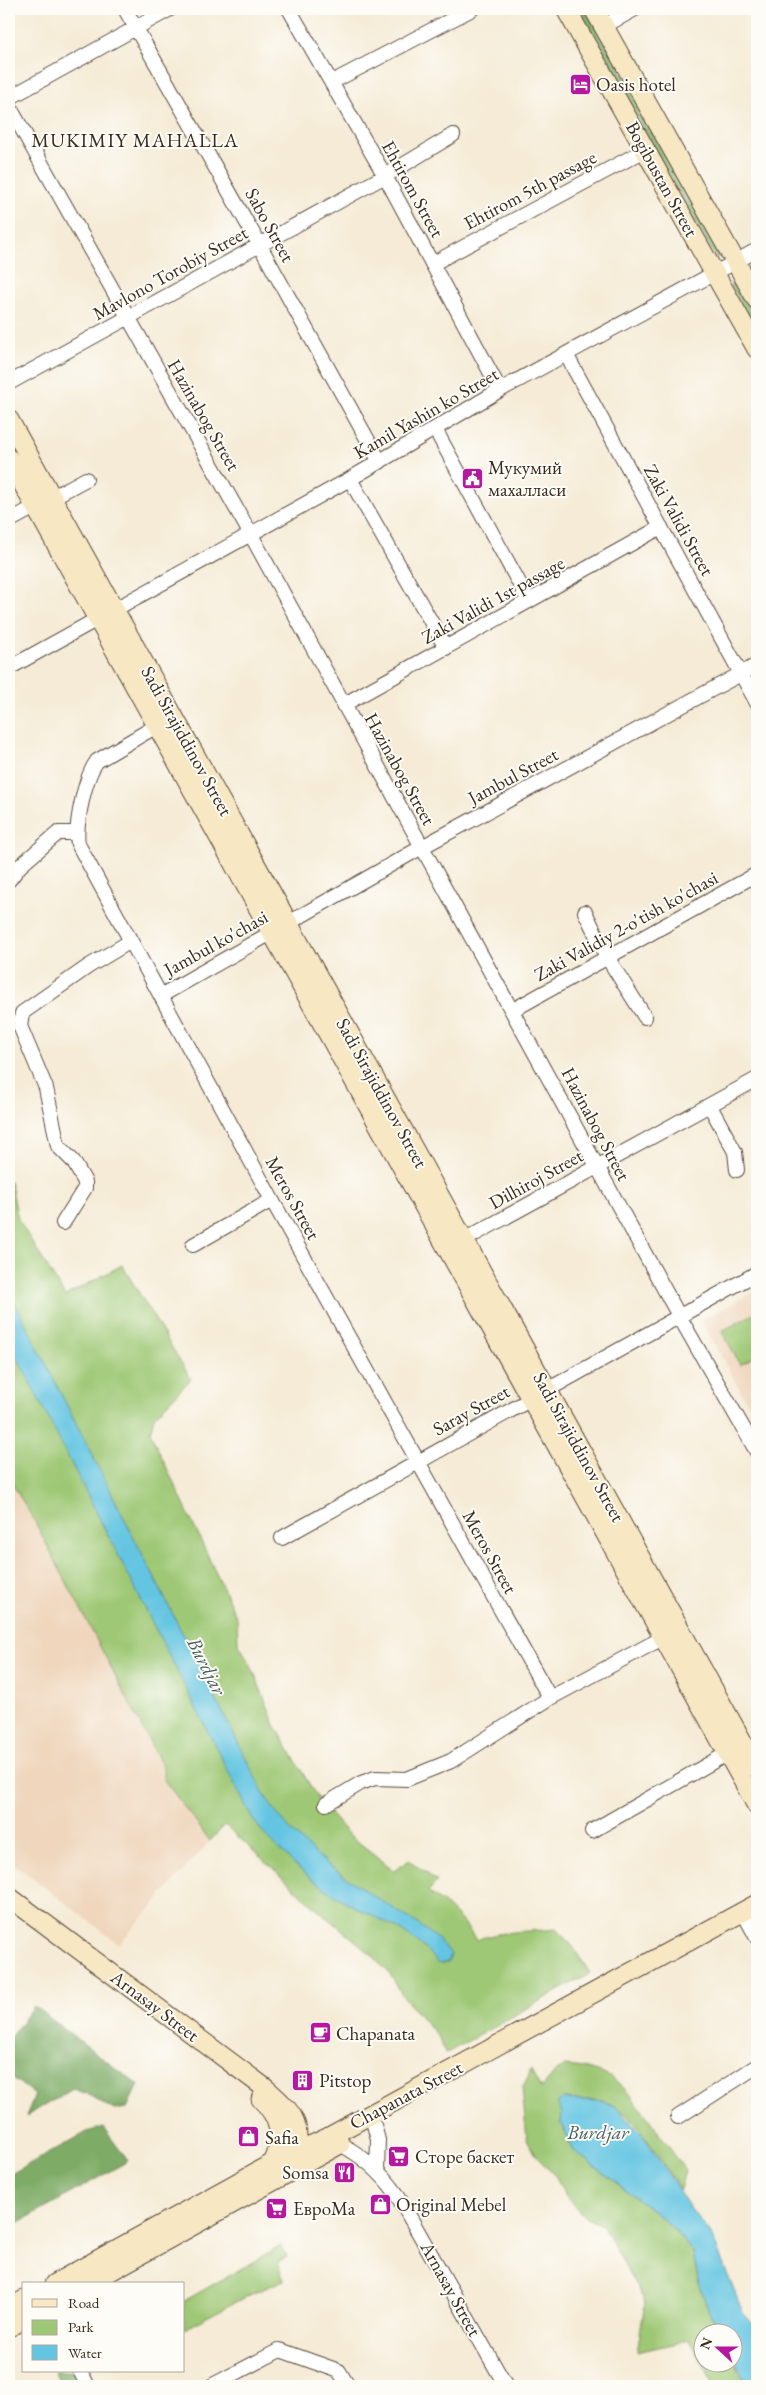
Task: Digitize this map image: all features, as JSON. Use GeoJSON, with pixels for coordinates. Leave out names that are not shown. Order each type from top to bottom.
{"type":"FeatureCollection","features":[{"type":"Feature","properties":{"kind":"street","name":"Sabo Street"},"geometry":{"type":"LineString","coordinates":[[125,9],[260,244],[380,462]]}},
{"type":"Feature","properties":{"kind":"street"},"geometry":{"type":"LineString","coordinates":[[9,98],[170,9]]}},
{"type":"Feature","properties":{"kind":"street","name":"Ehtirom Street"},"geometry":{"type":"LineString","coordinates":[[290,9],[385,176],[500,390]]}},
{"type":"Feature","properties":{"kind":"street"},"geometry":{"type":"LineString","coordinates":[[332,82],[472,9]]}},
{"type":"Feature","properties":{"kind":"street","name":"Bogibustan Street"},"geometry":{"type":"LineString","coordinates":[[566,9],[757,349]]}},
{"type":"Feature","properties":{"kind":"street","name":"Bogibustan Street"},"geometry":{"type":"LineString","coordinates":[[594,9],[757,300]]}},
{"type":"Feature","properties":{"kind":"street"},"geometry":{"type":"LineString","coordinates":[[604,26],[635,9]]}},
{"type":"Feature","properties":{"kind":"street","name":"Hazinabog Street"},"geometry":{"type":"LineString","coordinates":[[9,106],[127,319],[250,533],[679,1316],[757,1452]]}},
{"type":"Feature","properties":{"kind":"street","name":"Mavlono Torobiy Street"},"geometry":{"type":"LineString","coordinates":[[9,383],[385,176],[453,136]]}},
{"type":"Feature","properties":{"kind":"street","name":"Ehtirom 5th passage"},"geometry":{"type":"LineString","coordinates":[[432,264],[646,150]]}},
{"type":"Feature","properties":{"kind":"street","name":"Kamil Yashin ko Street"},"geometry":{"type":"LineString","coordinates":[[9,668],[350,479],[500,390],[567,356],[757,250]]}},
{"type":"Feature","properties":{"kind":"street","name":"Zaki Validi Street"},"geometry":{"type":"LineString","coordinates":[[567,356],[757,702]]}},
{"type":"Feature","properties":{"kind":"street","name":"Sadi Sirajiddinov Street"},"geometry":{"type":"LineString","coordinates":[[9,420],[114,610],[165,721]]}},
{"type":"Feature","properties":{"kind":"street"},"geometry":{"type":"LineString","coordinates":[[435,429],[528,601]]}},
{"type":"Feature","properties":{"kind":"street","name":"Sadi Sirajiddinov Street"},"geometry":{"type":"LineString","coordinates":[[9,459],[98,620],[165,721],[672,1633],[736,1749],[757,1806]]}},
{"type":"Feature","properties":{"kind":"street"},"geometry":{"type":"LineString","coordinates":[[9,521],[86,479]]}},
{"type":"Feature","properties":{"kind":"street"},"geometry":{"type":"LineString","coordinates":[[350,479],[446,648]]}},
{"type":"Feature","properties":{"kind":"street","name":"Zaki Validi 1st passage"},"geometry":{"type":"LineString","coordinates":[[343,705],[661,527]]}},
{"type":"Feature","properties":{"kind":"street","name":"Jambul Street"},"geometry":{"type":"LineString","coordinates":[[281,929],[422,847],[757,665]]}},
{"type":"Feature","properties":{"kind":"street"},"geometry":{"type":"LineString","coordinates":[[9,880],[20,866],[58,834],[76,833],[91,770],[97,761],[165,721]]}},
{"type":"Feature","properties":{"kind":"street","name":"Meros Street"},"geometry":{"type":"LineString","coordinates":[[76,833],[78,844],[162,995],[272,1200],[550,1698]]}},
{"type":"Feature","properties":{"kind":"street","name":"Zaki Validiy 2-o'tish ko'chasi"},"geometry":{"type":"LineString","coordinates":[[513,1010],[757,874]]}},
{"type":"Feature","properties":{"kind":"street"},"geometry":{"type":"LineString","coordinates":[[586,912],[608,957],[645,1017]]}},
{"type":"Feature","properties":{"kind":"street","name":"Sadi Sirajiddinov Street"},"geometry":{"type":"LineString","coordinates":[[281,929],[464,1240],[539,1394]]}},
{"type":"Feature","properties":{"kind":"street","name":"Jambul ko'chasi"},"geometry":{"type":"LineString","coordinates":[[162,995],[281,929]]}},
{"type":"Feature","properties":{"kind":"street"},"geometry":{"type":"LineString","coordinates":[[63,1223],[86,1188],[85,1182],[73,1161],[58,1146],[46,1088],[20,1026],[20,1021],[22,1013],[61,984],[131,941]]}},
{"type":"Feature","properties":{"kind":"street","name":"Dilhiroj Street"},"geometry":{"type":"LineString","coordinates":[[464,1240],[757,1079]]}},
{"type":"Feature","properties":{"kind":"street"},"geometry":{"type":"LineString","coordinates":[[710,1106],[735,1152],[737,1170]]}},
{"type":"Feature","properties":{"kind":"street"},"geometry":{"type":"LineString","coordinates":[[193,1245],[272,1200]]}},
{"type":"Feature","properties":{"kind":"street","name":"Saray Street"},"geometry":{"type":"LineString","coordinates":[[282,1538],[418,1460],[757,1273]]}},
{"type":"Feature","properties":{"kind":"street"},"geometry":{"type":"LineString","coordinates":[[326,1804],[361,1783],[375,1778],[407,1779],[451,1761],[550,1698],[672,1633]]}},
{"type":"Feature","properties":{"kind":"street"},"geometry":{"type":"LineString","coordinates":[[592,1831],[736,1749]]}},
{"type":"Feature","properties":{"kind":"street","name":"Sadi Sirajiddinov Street"},"geometry":{"type":"LineString","coordinates":[[736,1749],[757,1768]]}},
{"type":"Feature","properties":{"kind":"street","name":"Arnasay Street"},"geometry":{"type":"LineString","coordinates":[[9,1897],[265,2088],[281,2103],[295,2122]]}},
{"type":"Feature","properties":{"kind":"street","name":"Arnasay Street"},"geometry":{"type":"LineString","coordinates":[[9,1908],[235,2077],[272,2110],[360,2155],[377,2170],[396,2193],[408,2213],[506,2386]]}},
{"type":"Feature","properties":{"kind":"street"},"geometry":{"type":"LineString","coordinates":[[751,1913],[757,1938]]}},
{"type":"Feature","properties":{"kind":"street","name":"Chapanata Street"},"geometry":{"type":"LineString","coordinates":[[293,2152],[334,2141],[374,2125],[541,2028],[751,1913]]}},
{"type":"Feature","properties":{"kind":"street","name":"Chapanata Street"},"geometry":{"type":"LineString","coordinates":[[58,2282],[334,2141],[502,2050]]}},
{"type":"Feature","properties":{"kind":"street"},"geometry":{"type":"LineString","coordinates":[[678,2117],[757,2066]]}},
{"type":"Feature","properties":{"kind":"street"},"geometry":{"type":"LineString","coordinates":[[272,2110],[278,2123],[280,2136],[276,2170]]}},
{"type":"Feature","properties":{"kind":"street"},"geometry":{"type":"LineString","coordinates":[[276,2170],[293,2152],[298,2137],[295,2122]]}},
{"type":"Feature","properties":{"kind":"street"},"geometry":{"type":"LineString","coordinates":[[374,2125],[378,2140],[377,2170]]}},
{"type":"Feature","properties":{"kind":"street","name":"Chapanata Street"},"geometry":{"type":"LineString","coordinates":[[90,2282],[276,2170]]}},
{"type":"Feature","properties":{"kind":"street"},"geometry":{"type":"LineString","coordinates":[[9,2309],[22,2301]]}},
{"type":"Feature","properties":{"kind":"street"},"geometry":{"type":"LineString","coordinates":[[9,2328],[22,2320]]}},
{"type":"Feature","properties":{"kind":"street"},"geometry":{"type":"LineString","coordinates":[[211,2386],[280,2350],[339,2371],[348,2386]]}},
{"type":"Feature","properties":{"kind":"street"},"geometry":{"type":"LineString","coordinates":[[81,2372],[88,2386]]}},
{"type":"Feature","properties":{"kind":"shaded area"},"geometry":{"type":"Polygon","coordinates":[[[757,1290],[757,1420],[701,1321],[757,1290]]]}},
{"type":"Feature","properties":{"kind":"shaded area"},"geometry":{"type":"Polygon","coordinates":[[[9,1478],[35,1522],[164,1769],[164,1780],[210,1841],[119,1944],[9,1860],[9,1478]]]}},
{"type":"Feature","properties":{"kind":"green space"},"geometry":{"type":"Polygon","coordinates":[[[576,9],[587,9],[723,252],[721,258],[715,257],[576,9]]]}},
{"type":"Feature","properties":{"kind":"green space"},"geometry":{"type":"Polygon","coordinates":[[[733,280],[738,280],[757,314],[757,333],[731,286],[733,280]]]}},
{"type":"Feature","properties":{"kind":"green space"},"geometry":{"type":"Polygon","coordinates":[[[9,1181],[18,1219],[65,1296],[122,1265],[191,1379],[154,1417],[150,1432],[237,1618],[238,1643],[251,1665],[275,1725],[319,1801],[347,1833],[395,1871],[409,1860],[437,1881],[428,1892],[454,1913],[476,1940],[505,1933],[556,1929],[571,1944],[590,1973],[445,2054],[440,2039],[404,1998],[389,1973],[371,1954],[320,1911],[225,1825],[210,1841],[164,1780],[164,1769],[35,1522],[9,1478],[9,1181]]]}},
{"type":"Feature","properties":{"kind":"green space"},"geometry":{"type":"Polygon","coordinates":[[[757,1312],[757,1355],[740,1365],[722,1331],[757,1312]]]}},
{"type":"Feature","properties":{"kind":"green space"},"geometry":{"type":"Polygon","coordinates":[[[34,2006],[138,2085],[127,2108],[114,2110],[87,2094],[73,2089],[26,2116],[35,2095],[9,2075],[9,2039],[34,2006]]]}},
{"type":"Feature","properties":{"kind":"green space"},"geometry":{"type":"Polygon","coordinates":[[[565,2066],[582,2068],[599,2072],[618,2083],[639,2105],[685,2170],[680,2190],[646,2138],[625,2114],[614,2106],[602,2101],[563,2099],[561,2124],[574,2151],[663,2218],[693,2252],[699,2285],[709,2311],[716,2322],[694,2322],[694,2347],[690,2340],[637,2352],[645,2302],[602,2225],[586,2218],[567,2198],[556,2177],[537,2157],[527,2139],[522,2089],[531,2070],[541,2089],[556,2071],[565,2066]]]}},
{"type":"Feature","properties":{"kind":"green space"},"geometry":{"type":"Polygon","coordinates":[[[103,2127],[128,2161],[9,2228],[9,2175],[87,2132],[103,2127]]]}},
{"type":"Feature","properties":{"kind":"green space"},"geometry":{"type":"Polygon","coordinates":[[[281,2246],[287,2257],[277,2262],[284,2280],[245,2297],[185,2328],[185,2300],[281,2246]]]}},
{"type":"Feature","properties":{"kind":"green space"},"geometry":{"type":"Polygon","coordinates":[[[55,2372],[72,2372],[79,2386],[62,2386],[55,2372]]]}},
{"type":"Feature","properties":{"kind":"green space"},"geometry":{"type":"Polygon","coordinates":[[[707,2372],[739,2372],[749,2386],[715,2386],[707,2372]]]}},
{"type":"Feature","properties":{"kind":"water","name":"Burdjar"},"geometry":{"type":"Polygon","coordinates":[[[9,1291],[264,1794],[275,1812],[303,1843],[335,1870],[438,1939],[451,1954],[448,1962],[439,1964],[405,1933],[328,1891],[282,1853],[253,1820],[9,1341],[9,1291]]]}},
{"type":"Feature","properties":{"kind":"water","name":"Burdjar"},"geometry":{"type":"Polygon","coordinates":[[[563,2099],[601,2101],[615,2106],[645,2138],[690,2208],[711,2234],[744,2315],[757,2330],[757,2386],[749,2386],[741,2372],[744,2372],[744,2322],[716,2322],[709,2311],[699,2285],[693,2252],[663,2218],[574,2151],[561,2124],[562,2112],[557,2103],[563,2099]]]}},
{"type":"Feature","properties":{"kind":"place","name":"Oasis hotel"},"geometry":{"type":"Point","coordinates":[580,84]}},
{"type":"Feature","properties":{"kind":"place","name":"Мукумий махалласи"},"geometry":{"type":"Point","coordinates":[472,478]}},
{"type":"Feature","properties":{"kind":"place","name":"Chapanata"},"geometry":{"type":"Point","coordinates":[320,2033]}},
{"type":"Feature","properties":{"kind":"place","name":"Pitstop"},"geometry":{"type":"Point","coordinates":[303,2080]}},
{"type":"Feature","properties":{"kind":"place","name":"Safia"},"geometry":{"type":"Point","coordinates":[249,2137]}},
{"type":"Feature","properties":{"kind":"place","name":"Сторе баскет"},"geometry":{"type":"Point","coordinates":[399,2156]}},
{"type":"Feature","properties":{"kind":"place","name":"Somsa"},"geometry":{"type":"Point","coordinates":[345,2172]}},
{"type":"Feature","properties":{"kind":"place","name":"Original Mebel"},"geometry":{"type":"Point","coordinates":[380,2204]}},
{"type":"Feature","properties":{"kind":"place","name":"ЕвроМа"},"geometry":{"type":"Point","coordinates":[277,2208]}},
{"type":"Feature","properties":{"kind":"district","name":"MUKIMIY MAHALLA"},"geometry":{"type":"Point","coordinates":[135,140]}}]}
